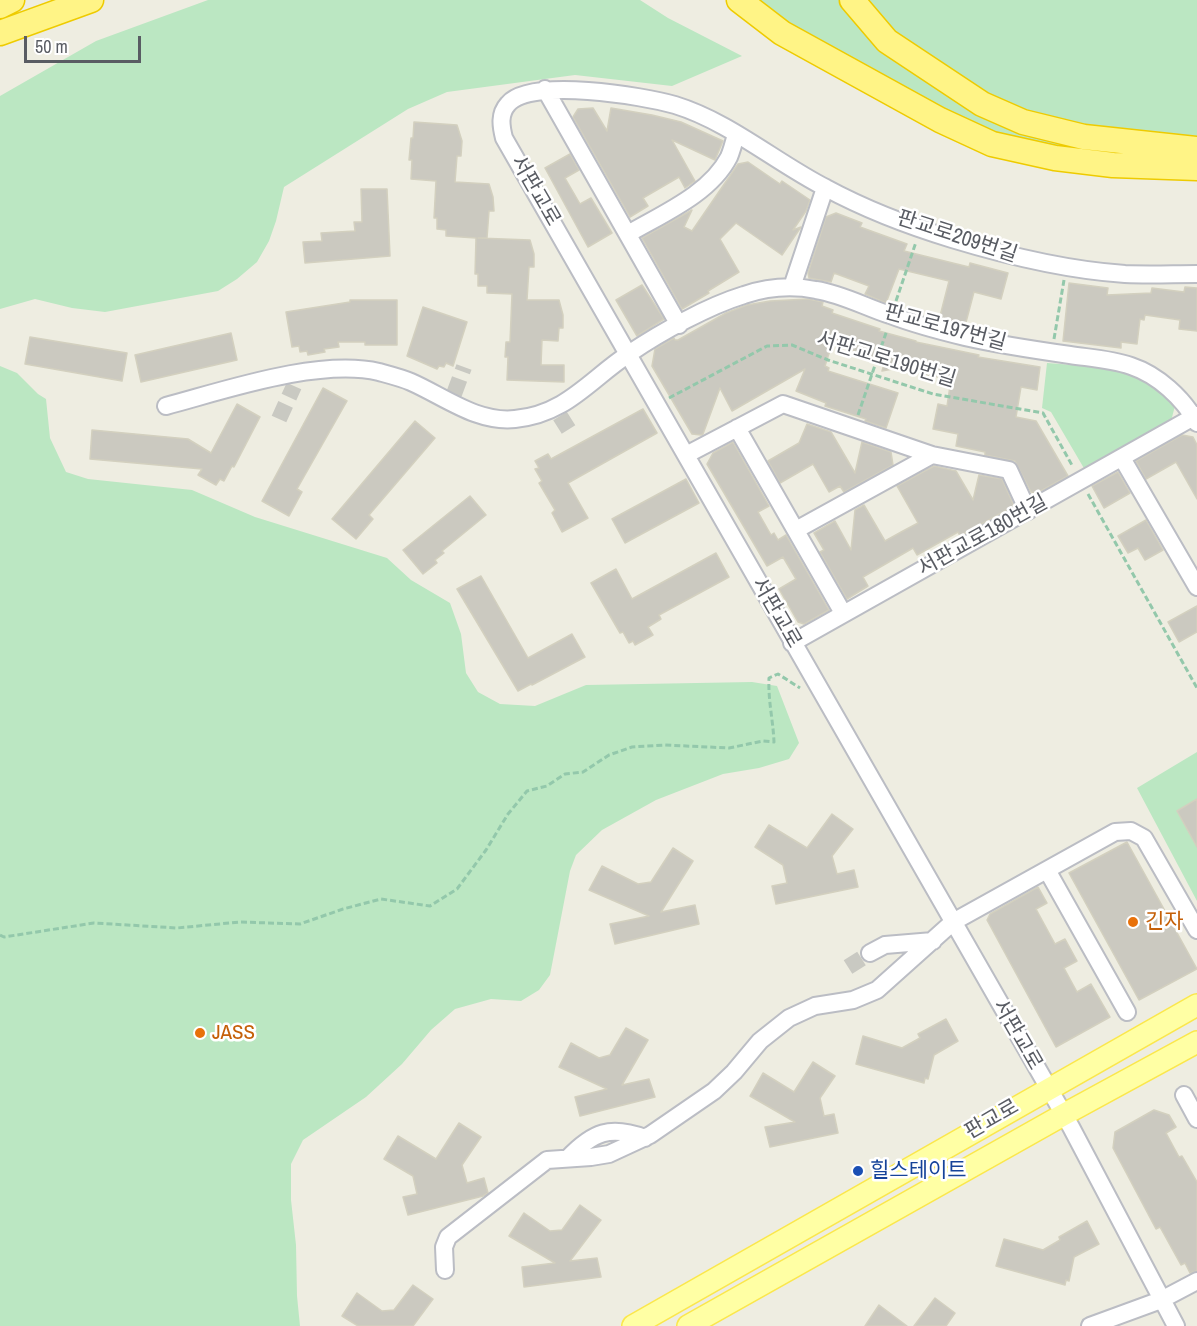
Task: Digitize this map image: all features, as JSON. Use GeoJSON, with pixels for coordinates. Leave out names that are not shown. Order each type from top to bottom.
{"type":"FeatureCollection","features":[{"type":"Feature","properties":{"kind":"highway"},"geometry":{"type":"LineString","coordinates":[[0,6],[12,0]]}},
{"type":"Feature","properties":{"kind":"highway"},"geometry":{"type":"LineString","coordinates":[[0,33],[91,0]]}},
{"type":"Feature","properties":{"kind":"highway"},"geometry":{"type":"LineString","coordinates":[[739,0],[782,33],[940,120],[992,144],[1055,158],[1113,165],[1197,168]]}},
{"type":"Feature","properties":{"kind":"highway"},"geometry":{"type":"LineString","coordinates":[[852,0],[887,41],[982,104],[1023,122],[1084,137],[1197,149]]}},
{"type":"Feature","properties":{"kind":"main road","name":"판교로"},"geometry":{"type":"LineString","coordinates":[[633,1326],[1197,1005]]}},
{"type":"Feature","properties":{"kind":"main road","name":"판교로"},"geometry":{"type":"LineString","coordinates":[[688,1326],[1197,1042]]}},
{"type":"Feature","properties":{"kind":"street","name":"판교로209번길"},"geometry":{"type":"LineString","coordinates":[[504,138],[501,124],[502,114],[508,103],[520,95],[545,90],[609,94],[675,105],[736,134],[825,188],[884,214],[949,238],[996,252],[1066,267],[1142,274],[1197,274]]}},
{"type":"Feature","properties":{"kind":"street"},"geometry":{"type":"LineString","coordinates":[[545,90],[679,325]]}},
{"type":"Feature","properties":{"kind":"street"},"geometry":{"type":"LineString","coordinates":[[628,234],[688,199],[707,184],[728,158],[736,134]]}},
{"type":"Feature","properties":{"kind":"street","name":"서판교로"},"geometry":{"type":"LineString","coordinates":[[504,138],[1063,1115]]}},
{"type":"Feature","properties":{"kind":"street"},"geometry":{"type":"LineString","coordinates":[[792,287],[825,188]]}},
{"type":"Feature","properties":{"kind":"street","name":"판교로197번길"},"geometry":{"type":"LineString","coordinates":[[166,406],[296,380],[336,369],[362,369],[410,381],[452,398],[483,416],[511,420],[529,418],[557,412],[628,354],[679,325],[741,295],[778,287],[792,287],[835,294],[891,316],[962,336],[1131,366],[1148,374],[1168,388],[1196,418]]}},
{"type":"Feature","properties":{"kind":"street"},"geometry":{"type":"LineString","coordinates":[[686,455],[783,404],[932,455],[1009,470],[1028,511]]}},
{"type":"Feature","properties":{"kind":"street","name":"서판교로180번길"},"geometry":{"type":"LineString","coordinates":[[792,643],[1196,418]]}},
{"type":"Feature","properties":{"kind":"street"},"geometry":{"type":"LineString","coordinates":[[737,428],[843,613]]}},
{"type":"Feature","properties":{"kind":"street"},"geometry":{"type":"LineString","coordinates":[[796,530],[932,455]]}},
{"type":"Feature","properties":{"kind":"street"},"geometry":{"type":"LineString","coordinates":[[1122,458],[1197,587]]}},
{"type":"Feature","properties":{"kind":"street"},"geometry":{"type":"LineString","coordinates":[[445,1270],[444,1247],[457,1228],[547,1160],[609,1154],[645,1138],[714,1091],[734,1072],[760,1041],[789,1018],[814,1006],[853,1000],[877,990],[953,922],[1115,832],[1131,831],[1144,838],[1197,930]]}},
{"type":"Feature","properties":{"kind":"street"},"geometry":{"type":"LineString","coordinates":[[1047,870],[1127,1012]]}},
{"type":"Feature","properties":{"kind":"street"},"geometry":{"type":"LineString","coordinates":[[870,953],[885,945],[933,941]]}},
{"type":"Feature","properties":{"kind":"street"},"geometry":{"type":"LineString","coordinates":[[1184,1095],[1197,1119]]}},
{"type":"Feature","properties":{"kind":"street"},"geometry":{"type":"LineString","coordinates":[[1063,1115],[1176,1326]]}},
{"type":"Feature","properties":{"kind":"street"},"geometry":{"type":"LineString","coordinates":[[1090,1326],[1161,1300],[1197,1281]]}},
{"type":"Feature","properties":{"kind":"path"},"geometry":{"type":"LineString","coordinates":[[1052,352],[1066,267]]}},
{"type":"Feature","properties":{"kind":"path","name":"서판교로190번길"},"geometry":{"type":"LineString","coordinates":[[657,404],[767,346],[792,345],[828,360],[933,394],[1043,413],[1081,481]]}},
{"type":"Feature","properties":{"kind":"path"},"geometry":{"type":"LineString","coordinates":[[1081,481],[1197,688]]}},
{"type":"Feature","properties":{"kind":"path"},"geometry":{"type":"LineString","coordinates":[[0,935],[4,937],[94,923],[177,928],[240,922],[300,924],[381,899],[430,906],[457,889],[527,791],[547,786],[565,774],[583,772],[609,755],[632,747],[665,745],[729,748],[763,741],[774,742],[768,699],[769,678],[778,674],[826,701]]}},
{"type":"Feature","properties":{"kind":"green space"},"geometry":{"type":"Polygon","coordinates":[[[208,0],[640,0],[668,18],[742,56],[672,86],[575,75],[447,92],[408,109],[284,187],[269,241],[257,262],[218,291],[105,312],[72,308],[35,299],[0,309],[0,96],[96,41],[208,0]]]}},
{"type":"Feature","properties":{"kind":"green space"},"geometry":{"type":"Polygon","coordinates":[[[739,0],[1197,0],[1197,168],[992,144],[739,0]]]}},
{"type":"Feature","properties":{"kind":"green space"},"geometry":{"type":"Polygon","coordinates":[[[1047,363],[1113,370],[1138,378],[1175,406],[1171,421],[1085,470],[1051,412],[1042,408],[1047,363]]]}},
{"type":"Feature","properties":{"kind":"green space"},"geometry":{"type":"Polygon","coordinates":[[[0,366],[17,373],[46,399],[50,438],[66,472],[88,479],[192,490],[255,517],[387,558],[411,580],[450,603],[461,634],[466,673],[478,692],[500,704],[535,706],[586,685],[752,682],[777,686],[799,743],[789,759],[759,768],[723,774],[656,800],[602,830],[576,855],[570,871],[550,975],[539,990],[521,1001],[491,999],[455,1009],[431,1030],[402,1064],[366,1097],[303,1140],[291,1164],[291,1200],[300,1326],[0,1326],[0,366]]]}},
{"type":"Feature","properties":{"kind":"green space"},"geometry":{"type":"Polygon","coordinates":[[[1197,752],[1197,901],[1137,788],[1197,752]]]}},
{"type":"Feature","properties":{"kind":"building"},"geometry":{"type":"Polygon","coordinates":[[[593,108],[607,131],[611,108],[681,122],[723,141],[715,160],[672,140],[695,181],[685,188],[679,177],[643,198],[648,206],[630,217],[573,117],[578,109],[593,108]]]}},
{"type":"Feature","properties":{"kind":"building"},"geometry":{"type":"Polygon","coordinates":[[[414,122],[457,125],[462,141],[461,156],[457,156],[455,182],[489,184],[493,197],[494,211],[489,211],[487,238],[478,238],[530,240],[534,254],[534,267],[529,267],[527,300],[559,300],[563,315],[563,328],[559,328],[558,341],[542,340],[541,365],[564,365],[564,382],[507,380],[508,357],[505,357],[506,342],[510,342],[512,294],[487,293],[487,286],[478,286],[478,274],[475,274],[476,238],[446,236],[446,230],[437,229],[437,218],[434,218],[436,181],[411,179],[412,160],[409,160],[414,122]]]}},
{"type":"Feature","properties":{"kind":"building"},"geometry":{"type":"Polygon","coordinates":[[[570,154],[579,170],[565,178],[580,204],[591,198],[612,233],[588,247],[545,168],[570,154]]]}},
{"type":"Feature","properties":{"kind":"building"},"geometry":{"type":"Polygon","coordinates":[[[748,162],[780,184],[782,181],[810,200],[806,211],[793,230],[801,227],[782,255],[736,223],[720,239],[739,272],[682,309],[642,238],[692,210],[684,227],[692,231],[738,164],[748,162]]]}},
{"type":"Feature","properties":{"kind":"building"},"geometry":{"type":"Polygon","coordinates":[[[361,189],[387,189],[390,256],[305,263],[303,242],[322,241],[321,233],[355,231],[354,222],[362,222],[361,189]]]}},
{"type":"Feature","properties":{"kind":"building"},"geometry":{"type":"Polygon","coordinates":[[[836,213],[862,223],[860,227],[907,244],[904,251],[969,267],[970,263],[1008,273],[1001,299],[974,292],[965,326],[939,320],[949,281],[899,269],[886,303],[865,294],[869,286],[834,273],[831,282],[809,278],[808,273],[826,217],[836,213]]]}},
{"type":"Feature","properties":{"kind":"building"},"geometry":{"type":"Polygon","coordinates":[[[1069,283],[1108,288],[1107,295],[1151,293],[1152,288],[1184,292],[1185,287],[1197,288],[1197,331],[1179,329],[1180,320],[1145,315],[1144,320],[1140,319],[1137,344],[1121,342],[1121,348],[1063,341],[1069,283]]]}},
{"type":"Feature","properties":{"kind":"building"},"geometry":{"type":"Polygon","coordinates":[[[642,285],[664,319],[637,336],[616,300],[642,285]]]}},
{"type":"Feature","properties":{"kind":"building"},"geometry":{"type":"Polygon","coordinates":[[[808,299],[823,302],[822,306],[833,310],[832,313],[916,342],[979,355],[978,357],[1040,367],[1037,390],[1021,387],[1016,417],[1036,421],[1068,476],[1037,493],[1031,492],[1015,461],[956,446],[958,434],[933,429],[938,404],[947,406],[951,379],[921,374],[922,369],[901,364],[898,368],[882,371],[885,361],[832,344],[825,366],[829,368],[828,371],[898,393],[886,428],[825,406],[826,403],[796,391],[805,369],[732,411],[720,388],[703,434],[692,434],[652,366],[655,349],[674,338],[678,340],[726,313],[747,305],[808,299]]]}},
{"type":"Feature","properties":{"kind":"building"},"geometry":{"type":"Polygon","coordinates":[[[350,300],[397,300],[397,345],[338,342],[339,347],[324,349],[325,352],[308,355],[307,351],[300,352],[299,346],[292,347],[286,312],[350,302],[350,300]]]}},
{"type":"Feature","properties":{"kind":"building"},"geometry":{"type":"Polygon","coordinates":[[[423,307],[467,322],[453,366],[446,363],[444,367],[439,366],[437,369],[407,356],[423,307]]]}},
{"type":"Feature","properties":{"kind":"building"},"geometry":{"type":"Polygon","coordinates":[[[231,333],[237,360],[141,382],[135,355],[231,333]]]}},
{"type":"Feature","properties":{"kind":"building"},"geometry":{"type":"Polygon","coordinates":[[[30,337],[127,353],[122,381],[25,364],[30,337]]]}},
{"type":"Feature","properties":{"kind":"building"},"geometry":{"type":"Polygon","coordinates":[[[323,388],[347,401],[297,489],[302,492],[289,516],[262,501],[323,388]]]}},
{"type":"Feature","properties":{"kind":"building"},"geometry":{"type":"Polygon","coordinates":[[[237,404],[260,417],[234,467],[232,466],[224,481],[220,479],[216,485],[198,475],[202,469],[90,459],[92,430],[188,439],[211,453],[237,404]]]}},
{"type":"Feature","properties":{"kind":"building"},"geometry":{"type":"Polygon","coordinates":[[[643,409],[657,433],[568,483],[588,518],[562,532],[552,513],[555,510],[539,483],[542,481],[535,469],[539,468],[535,461],[548,454],[551,459],[643,409]]]}},
{"type":"Feature","properties":{"kind":"building"},"geometry":{"type":"Polygon","coordinates":[[[415,421],[435,438],[369,515],[373,519],[356,539],[332,519],[415,421]]]}},
{"type":"Feature","properties":{"kind":"building"},"geometry":{"type":"Polygon","coordinates":[[[807,424],[831,432],[855,473],[862,442],[891,452],[893,465],[844,492],[840,486],[829,492],[813,464],[780,483],[768,461],[799,443],[807,424]]]}},
{"type":"Feature","properties":{"kind":"building"},"geometry":{"type":"Polygon","coordinates":[[[1182,435],[1193,437],[1197,445],[1197,499],[1176,462],[1146,479],[1136,461],[1182,435]]]}},
{"type":"Feature","properties":{"kind":"building"},"geometry":{"type":"Polygon","coordinates":[[[733,442],[769,506],[758,512],[771,535],[774,533],[778,540],[786,535],[829,610],[804,624],[798,622],[779,589],[796,579],[783,557],[767,566],[707,464],[713,453],[733,442]]]}},
{"type":"Feature","properties":{"kind":"building"},"geometry":{"type":"Polygon","coordinates":[[[934,466],[956,471],[973,500],[979,475],[1002,479],[1014,506],[960,536],[958,532],[917,555],[913,548],[863,577],[868,586],[847,599],[820,552],[824,550],[814,533],[835,521],[851,550],[855,510],[864,505],[885,541],[918,523],[897,486],[934,466]]]}},
{"type":"Feature","properties":{"kind":"building"},"geometry":{"type":"Polygon","coordinates":[[[1118,472],[1130,493],[1104,508],[1092,486],[1118,472]]]}},
{"type":"Feature","properties":{"kind":"building"},"geometry":{"type":"Polygon","coordinates":[[[686,479],[699,503],[625,543],[612,519],[686,479]]]}},
{"type":"Feature","properties":{"kind":"building"},"geometry":{"type":"Polygon","coordinates":[[[470,496],[486,515],[442,551],[444,553],[435,560],[437,563],[423,574],[403,550],[470,496]]]}},
{"type":"Feature","properties":{"kind":"building"},"geometry":{"type":"Polygon","coordinates":[[[1146,520],[1163,550],[1145,560],[1138,548],[1128,553],[1118,536],[1146,520]]]}},
{"type":"Feature","properties":{"kind":"building"},"geometry":{"type":"Polygon","coordinates":[[[716,553],[729,577],[659,615],[661,619],[648,627],[653,635],[635,645],[633,641],[629,643],[623,632],[620,633],[591,583],[616,569],[632,599],[716,553]]]}},
{"type":"Feature","properties":{"kind":"building"},"geometry":{"type":"Polygon","coordinates":[[[481,576],[528,658],[572,634],[585,657],[518,691],[457,589],[481,576]]]}},
{"type":"Feature","properties":{"kind":"building"},"geometry":{"type":"Polygon","coordinates":[[[1197,606],[1197,632],[1179,642],[1168,622],[1197,606]]]}},
{"type":"Feature","properties":{"kind":"building"},"geometry":{"type":"Polygon","coordinates":[[[1197,799],[1197,847],[1177,811],[1197,799]]]}},
{"type":"Feature","properties":{"kind":"building"},"geometry":{"type":"Polygon","coordinates":[[[832,814],[853,829],[832,856],[837,874],[854,870],[858,887],[776,904],[772,886],[787,883],[783,865],[755,847],[769,825],[807,848],[832,814]]]}},
{"type":"Feature","properties":{"kind":"building"},"geometry":{"type":"Polygon","coordinates":[[[1127,842],[1197,969],[1139,1000],[1069,873],[1127,842]]]}},
{"type":"Feature","properties":{"kind":"building"},"geometry":{"type":"Polygon","coordinates":[[[673,848],[693,861],[661,912],[695,905],[699,924],[615,944],[610,924],[649,916],[589,890],[602,866],[638,884],[651,882],[673,848]]]}},
{"type":"Feature","properties":{"kind":"building"},"geometry":{"type":"Polygon","coordinates":[[[1038,887],[1047,903],[1036,909],[1055,944],[1065,939],[1077,961],[1064,968],[1077,992],[1091,984],[1110,1017],[1056,1047],[987,920],[990,914],[1038,887]]]}},
{"type":"Feature","properties":{"kind":"building"},"geometry":{"type":"Polygon","coordinates":[[[946,1019],[958,1041],[934,1055],[928,1079],[925,1078],[924,1083],[856,1064],[863,1036],[902,1048],[920,1038],[918,1034],[946,1019]]]}},
{"type":"Feature","properties":{"kind":"building"},"geometry":{"type":"Polygon","coordinates":[[[626,1028],[648,1040],[622,1085],[649,1079],[655,1097],[580,1116],[575,1097],[607,1089],[559,1067],[571,1043],[599,1058],[610,1055],[626,1028]]]}},
{"type":"Feature","properties":{"kind":"building"},"geometry":{"type":"Polygon","coordinates":[[[813,1062],[835,1076],[820,1098],[824,1116],[834,1114],[838,1133],[770,1147],[765,1127],[795,1122],[750,1096],[763,1073],[794,1092],[813,1062]]]}},
{"type":"Feature","properties":{"kind":"building"},"geometry":{"type":"Polygon","coordinates":[[[1154,1110],[1169,1115],[1176,1127],[1166,1133],[1179,1157],[1182,1156],[1197,1182],[1197,1271],[1190,1273],[1185,1263],[1181,1265],[1160,1227],[1156,1229],[1113,1148],[1115,1132],[1154,1110]]]}},
{"type":"Feature","properties":{"kind":"building"},"geometry":{"type":"Polygon","coordinates":[[[459,1123],[481,1137],[462,1165],[467,1183],[484,1178],[488,1193],[408,1215],[403,1197],[417,1194],[413,1176],[384,1159],[398,1136],[436,1159],[459,1123]]]}},
{"type":"Feature","properties":{"kind":"building"},"geometry":{"type":"Polygon","coordinates":[[[580,1205],[601,1220],[570,1261],[597,1258],[601,1277],[524,1287],[522,1267],[555,1263],[509,1236],[524,1213],[550,1231],[562,1230],[580,1205]]]}},
{"type":"Feature","properties":{"kind":"building"},"geometry":{"type":"Polygon","coordinates":[[[1087,1221],[1099,1244],[1074,1257],[1069,1281],[1066,1280],[1065,1285],[996,1266],[1004,1239],[1043,1250],[1060,1240],[1059,1237],[1087,1221]]]}},
{"type":"Feature","properties":{"kind":"building"},"geometry":{"type":"Polygon","coordinates":[[[413,1285],[433,1299],[413,1326],[358,1326],[342,1316],[357,1293],[382,1311],[394,1310],[413,1285]]]}},
{"type":"Feature","properties":{"kind":"building"},"geometry":{"type":"Polygon","coordinates":[[[935,1298],[955,1313],[946,1326],[914,1326],[935,1298]]]}},
{"type":"Feature","properties":{"kind":"building"},"geometry":{"type":"Polygon","coordinates":[[[879,1305],[907,1326],[865,1326],[879,1305]]]}},
{"type":"Feature","properties":{"kind":"tunnel"},"geometry":{"type":"LineString","coordinates":[[454,394],[464,367]]}},
{"type":"Feature","properties":{"kind":"tunnel"},"geometry":{"type":"LineString","coordinates":[[279,419],[294,386]]}},
{"type":"Feature","properties":{"kind":"tunnel"},"geometry":{"type":"LineString","coordinates":[[560,416],[572,435]]}},
{"type":"Feature","properties":{"kind":"tunnel"},"geometry":{"type":"LineString","coordinates":[[848,967],[870,953]]}},
{"type":"Feature","properties":{"kind":"place","name":"긴자"},"geometry":{"type":"Point","coordinates":[1133,922]}},
{"type":"Feature","properties":{"kind":"place","name":"JASS"},"geometry":{"type":"Point","coordinates":[200,1033]}},
{"type":"Feature","properties":{"kind":"place","name":"힐스테이트"},"geometry":{"type":"Point","coordinates":[858,1171]}}]}
